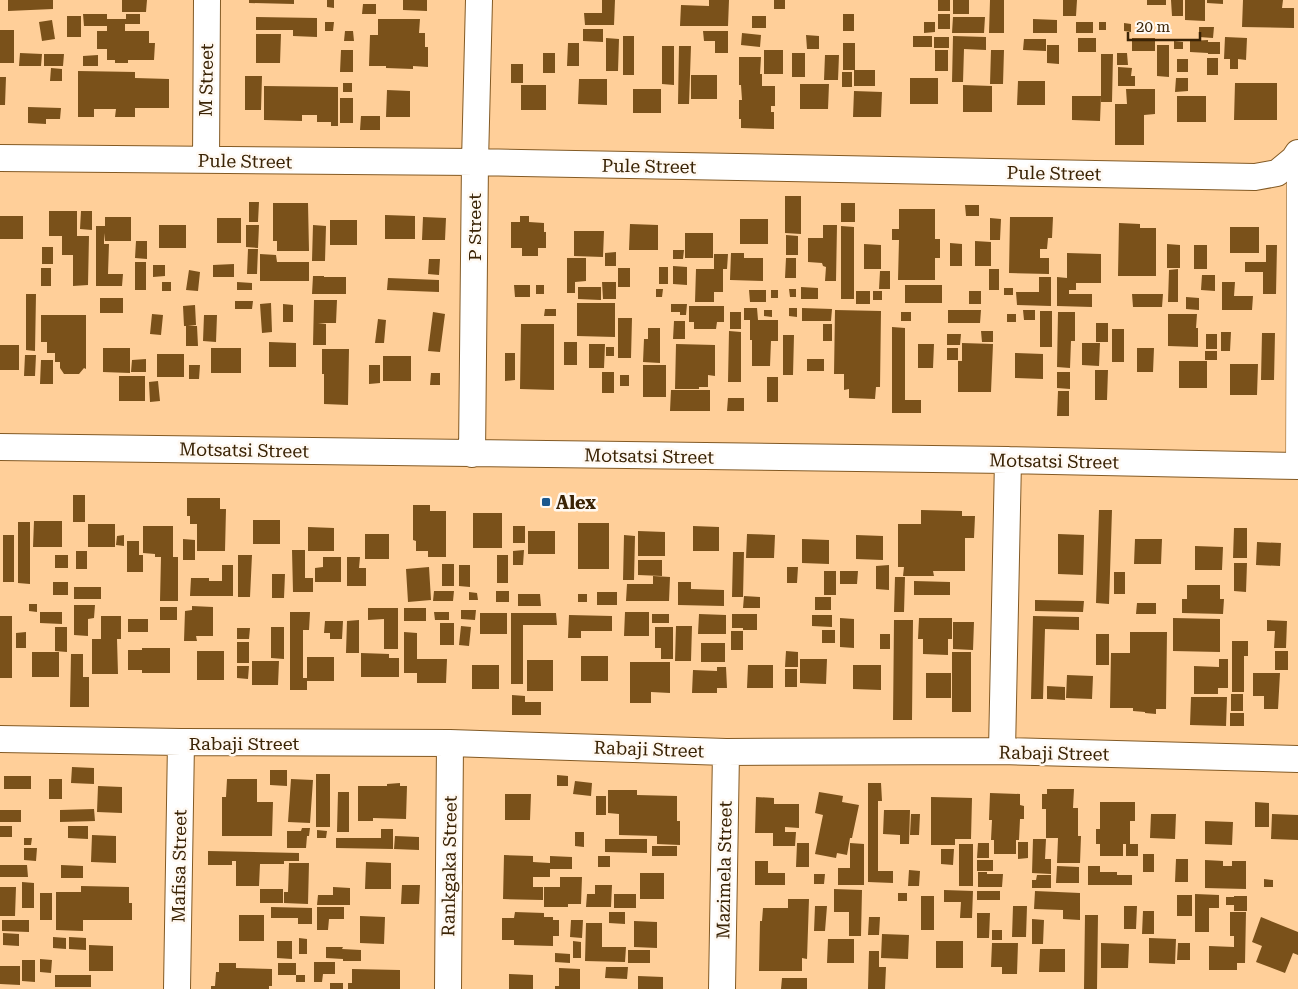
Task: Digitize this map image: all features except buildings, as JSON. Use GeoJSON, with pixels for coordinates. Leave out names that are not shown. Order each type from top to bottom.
{"type":"FeatureCollection","features":[{"type":"Feature","properties":{"kind":"street","name":"M Street"},"geometry":{"type":"LineString","coordinates":[[206,160],[207,0]]}},
{"type":"Feature","properties":{"kind":"street","name":"P Street"},"geometry":{"type":"LineString","coordinates":[[472,454],[475,162],[479,0]]}},
{"type":"Feature","properties":{"kind":"street","name":"Pule Street"},"geometry":{"type":"LineString","coordinates":[[0,158],[475,162],[1255,177],[1277,172],[1296,156]]}},
{"type":"Feature","properties":{"kind":"street","name":"Motsatsi Street"},"geometry":{"type":"LineString","coordinates":[[0,447],[1008,460],[1296,466]]}},
{"type":"Feature","properties":{"kind":"street"},"geometry":{"type":"LineString","coordinates":[[1002,751],[1008,460]]}},
{"type":"Feature","properties":{"kind":"street","name":"Rabaji Street"},"geometry":{"type":"LineString","coordinates":[[0,739],[450,743],[726,752],[1002,751],[1298,759]]}},
{"type":"Feature","properties":{"kind":"street","name":"Mafisa Street"},"geometry":{"type":"LineString","coordinates":[[177,989],[182,742]]}},
{"type":"Feature","properties":{"kind":"street","name":"Rankgaka Street"},"geometry":{"type":"LineString","coordinates":[[448,989],[450,743]]}},
{"type":"Feature","properties":{"kind":"street","name":"Mazimela Street"},"geometry":{"type":"LineString","coordinates":[[722,989],[726,752]]}},
{"type":"Feature","properties":{"kind":"lane"},"geometry":{"type":"LineString","coordinates":[[1296,156],[1296,466]]}},
{"type":"Feature","properties":{"kind":"place","name":"Alex"},"geometry":{"type":"Point","coordinates":[546,502]}}]}
